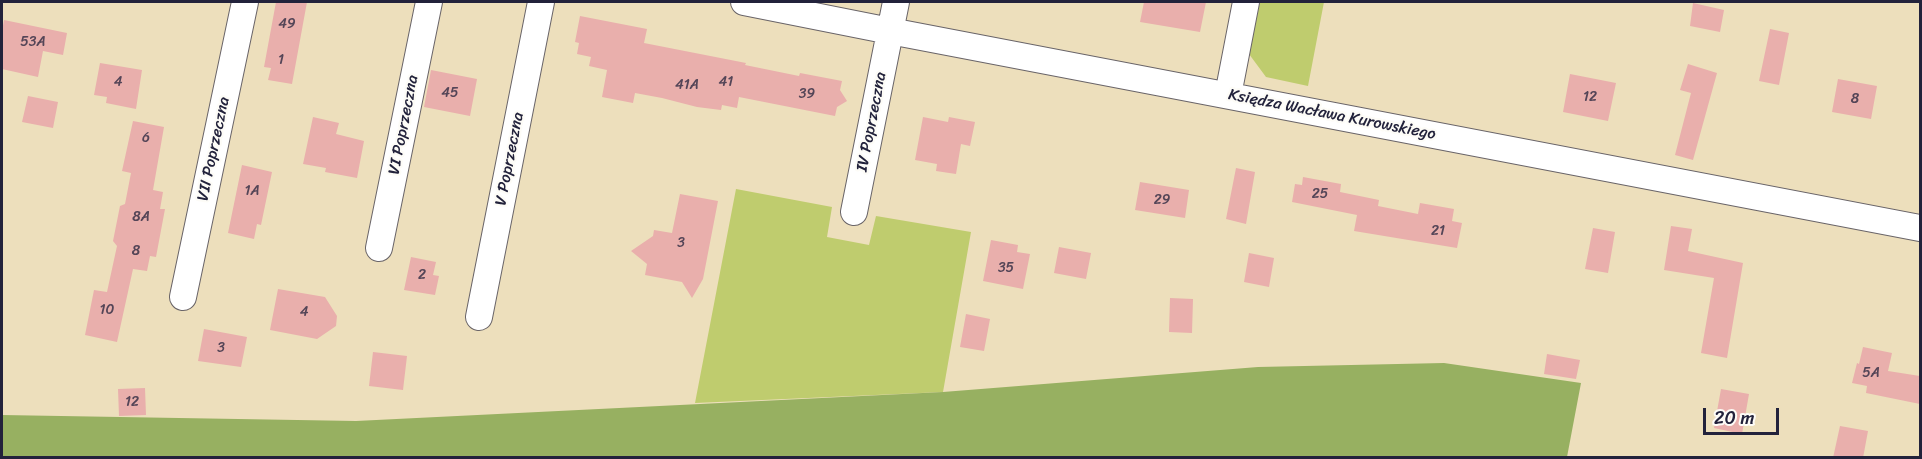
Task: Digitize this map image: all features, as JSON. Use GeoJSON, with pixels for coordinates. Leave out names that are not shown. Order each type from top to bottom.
{"type":"FeatureCollection","features":[{"type":"Feature","properties":{"kind":"street","name":"VII Poprzeczna"},"geometry":{"type":"LineString","coordinates":[[183,297],[245,2]]}},
{"type":"Feature","properties":{"kind":"street","name":"VI Poprzeczna"},"geometry":{"type":"LineString","coordinates":[[379,248],[429,2]]}},
{"type":"Feature","properties":{"kind":"street","name":"V Poprzeczna"},"geometry":{"type":"LineString","coordinates":[[479,317],[541,2]]}},
{"type":"Feature","properties":{"kind":"street","name":"Księdza Wacława Kurowskiego"},"geometry":{"type":"LineString","coordinates":[[744,2],[890,32],[1920,228]]}},
{"type":"Feature","properties":{"kind":"street","name":"IV Poprzeczna"},"geometry":{"type":"LineString","coordinates":[[854,212],[896,2]]}},
{"type":"Feature","properties":{"kind":"street"},"geometry":{"type":"LineString","coordinates":[[1228,95],[1246,2]]}},
{"type":"Feature","properties":{"kind":"green space"},"geometry":{"type":"Polygon","coordinates":[[[1260,2],[1324,2],[1308,86],[1266,77],[1249,54],[1260,2]]]}},
{"type":"Feature","properties":{"kind":"green space"},"geometry":{"type":"Polygon","coordinates":[[[736,189],[832,207],[827,237],[869,245],[876,216],[971,232],[943,392],[695,403],[736,189]]]}},
{"type":"Feature","properties":{"kind":"green space"},"geometry":{"type":"Polygon","coordinates":[[[1444,363],[1581,383],[1567,457],[2,457],[2,415],[356,421],[943,392],[1258,367],[1444,363]]]}},
{"type":"Feature","properties":{"kind":"building"},"geometry":{"type":"Polygon","coordinates":[[[276,2],[307,2],[292,84],[268,80],[271,68],[264,67],[276,2]]]}},
{"type":"Feature","properties":{"kind":"building"},"geometry":{"type":"Polygon","coordinates":[[[1144,2],[1206,2],[1200,32],[1140,22],[1144,2]]]}},
{"type":"Feature","properties":{"kind":"building"},"geometry":{"type":"Polygon","coordinates":[[[1693,3],[1724,10],[1720,32],[1690,26],[1693,3]]]}},
{"type":"Feature","properties":{"kind":"building"},"geometry":{"type":"Polygon","coordinates":[[[580,16],[647,29],[644,43],[799,76],[800,73],[842,81],[840,90],[847,101],[837,107],[835,116],[739,97],[737,108],[722,105],[721,110],[635,93],[633,103],[602,97],[607,70],[589,66],[591,57],[577,54],[579,43],[575,42],[580,16]]]}},
{"type":"Feature","properties":{"kind":"building"},"geometry":{"type":"Polygon","coordinates":[[[4,20],[67,33],[63,55],[43,51],[38,77],[2,69],[4,20]]]}},
{"type":"Feature","properties":{"kind":"building"},"geometry":{"type":"Polygon","coordinates":[[[1770,29],[1789,33],[1779,85],[1759,81],[1770,29]]]}},
{"type":"Feature","properties":{"kind":"building"},"geometry":{"type":"Polygon","coordinates":[[[100,63],[142,70],[136,109],[106,103],[107,97],[94,95],[100,63]]]}},
{"type":"Feature","properties":{"kind":"building"},"geometry":{"type":"Polygon","coordinates":[[[1688,64],[1717,73],[1693,160],[1675,155],[1691,93],[1680,90],[1688,64]]]}},
{"type":"Feature","properties":{"kind":"building"},"geometry":{"type":"Polygon","coordinates":[[[431,70],[477,79],[470,116],[424,107],[431,70]]]}},
{"type":"Feature","properties":{"kind":"building"},"geometry":{"type":"Polygon","coordinates":[[[1570,74],[1616,83],[1608,121],[1563,112],[1570,74]]]}},
{"type":"Feature","properties":{"kind":"building"},"geometry":{"type":"Polygon","coordinates":[[[1838,79],[1877,86],[1871,119],[1832,112],[1838,79]]]}},
{"type":"Feature","properties":{"kind":"building"},"geometry":{"type":"Polygon","coordinates":[[[28,96],[58,102],[53,128],[22,122],[28,96]]]}},
{"type":"Feature","properties":{"kind":"building"},"geometry":{"type":"Polygon","coordinates":[[[313,117],[339,123],[336,134],[364,141],[357,178],[325,172],[326,168],[303,164],[313,117]]]}},
{"type":"Feature","properties":{"kind":"building"},"geometry":{"type":"Polygon","coordinates":[[[923,117],[948,122],[949,117],[975,122],[970,146],[961,144],[956,174],[936,171],[937,164],[915,160],[923,117]]]}},
{"type":"Feature","properties":{"kind":"building"},"geometry":{"type":"Polygon","coordinates":[[[133,121],[164,127],[153,190],[163,192],[160,209],[165,209],[156,257],[150,256],[147,271],[133,269],[117,342],[85,335],[94,290],[107,292],[117,246],[113,241],[120,206],[125,204],[131,173],[122,171],[133,121]]]}},
{"type":"Feature","properties":{"kind":"building"},"geometry":{"type":"Polygon","coordinates":[[[242,165],[272,172],[261,225],[257,224],[254,239],[228,233],[242,165]]]}},
{"type":"Feature","properties":{"kind":"building"},"geometry":{"type":"Polygon","coordinates":[[[1236,168],[1255,172],[1246,224],[1226,219],[1236,168]]]}},
{"type":"Feature","properties":{"kind":"building"},"geometry":{"type":"Polygon","coordinates":[[[1303,177],[1341,184],[1340,192],[1379,200],[1378,206],[1418,214],[1420,203],[1454,209],[1452,221],[1462,223],[1457,248],[1354,231],[1357,215],[1292,202],[1295,184],[1302,185],[1303,177]]]}},
{"type":"Feature","properties":{"kind":"building"},"geometry":{"type":"Polygon","coordinates":[[[1140,182],[1189,190],[1185,218],[1135,210],[1140,182]]]}},
{"type":"Feature","properties":{"kind":"building"},"geometry":{"type":"Polygon","coordinates":[[[680,194],[718,201],[703,279],[692,298],[682,282],[645,275],[647,264],[631,251],[653,236],[654,230],[672,233],[680,194]]]}},
{"type":"Feature","properties":{"kind":"building"},"geometry":{"type":"Polygon","coordinates":[[[1671,226],[1692,229],[1688,251],[1743,263],[1727,358],[1701,353],[1714,278],[1664,270],[1671,226]]]}},
{"type":"Feature","properties":{"kind":"building"},"geometry":{"type":"Polygon","coordinates":[[[1593,228],[1615,232],[1608,273],[1585,269],[1593,228]]]}},
{"type":"Feature","properties":{"kind":"building"},"geometry":{"type":"Polygon","coordinates":[[[991,240],[1018,245],[1017,252],[1030,254],[1023,289],[983,281],[991,240]]]}},
{"type":"Feature","properties":{"kind":"building"},"geometry":{"type":"Polygon","coordinates":[[[1059,247],[1091,253],[1086,279],[1054,273],[1059,247]]]}},
{"type":"Feature","properties":{"kind":"building"},"geometry":{"type":"Polygon","coordinates":[[[1249,253],[1274,258],[1269,287],[1244,282],[1249,253]]]}},
{"type":"Feature","properties":{"kind":"building"},"geometry":{"type":"Polygon","coordinates":[[[411,257],[436,262],[433,275],[439,276],[435,295],[404,290],[411,257]]]}},
{"type":"Feature","properties":{"kind":"building"},"geometry":{"type":"Polygon","coordinates":[[[278,289],[325,297],[337,316],[336,326],[317,339],[270,330],[278,289]]]}},
{"type":"Feature","properties":{"kind":"building"},"geometry":{"type":"Polygon","coordinates":[[[1170,298],[1193,299],[1192,333],[1169,332],[1170,298]]]}},
{"type":"Feature","properties":{"kind":"building"},"geometry":{"type":"Polygon","coordinates":[[[966,314],[990,319],[984,351],[960,347],[966,314]]]}},
{"type":"Feature","properties":{"kind":"building"},"geometry":{"type":"Polygon","coordinates":[[[204,329],[247,337],[241,367],[198,361],[204,329]]]}},
{"type":"Feature","properties":{"kind":"building"},"geometry":{"type":"Polygon","coordinates":[[[1863,347],[1892,353],[1888,371],[1920,376],[1920,404],[1866,393],[1867,386],[1852,383],[1863,347]]]}},
{"type":"Feature","properties":{"kind":"building"},"geometry":{"type":"Polygon","coordinates":[[[373,352],[407,356],[403,390],[369,386],[373,352]]]}},
{"type":"Feature","properties":{"kind":"building"},"geometry":{"type":"Polygon","coordinates":[[[1547,354],[1580,360],[1576,379],[1544,374],[1547,354]]]}},
{"type":"Feature","properties":{"kind":"building"},"geometry":{"type":"Polygon","coordinates":[[[145,388],[146,415],[119,416],[118,389],[145,388]]]}},
{"type":"Feature","properties":{"kind":"building"},"geometry":{"type":"Polygon","coordinates":[[[1721,389],[1749,394],[1742,434],[1714,428],[1721,389]]]}},
{"type":"Feature","properties":{"kind":"building"},"geometry":{"type":"Polygon","coordinates":[[[1840,426],[1868,431],[1863,458],[1833,458],[1840,426]]]}}]}
